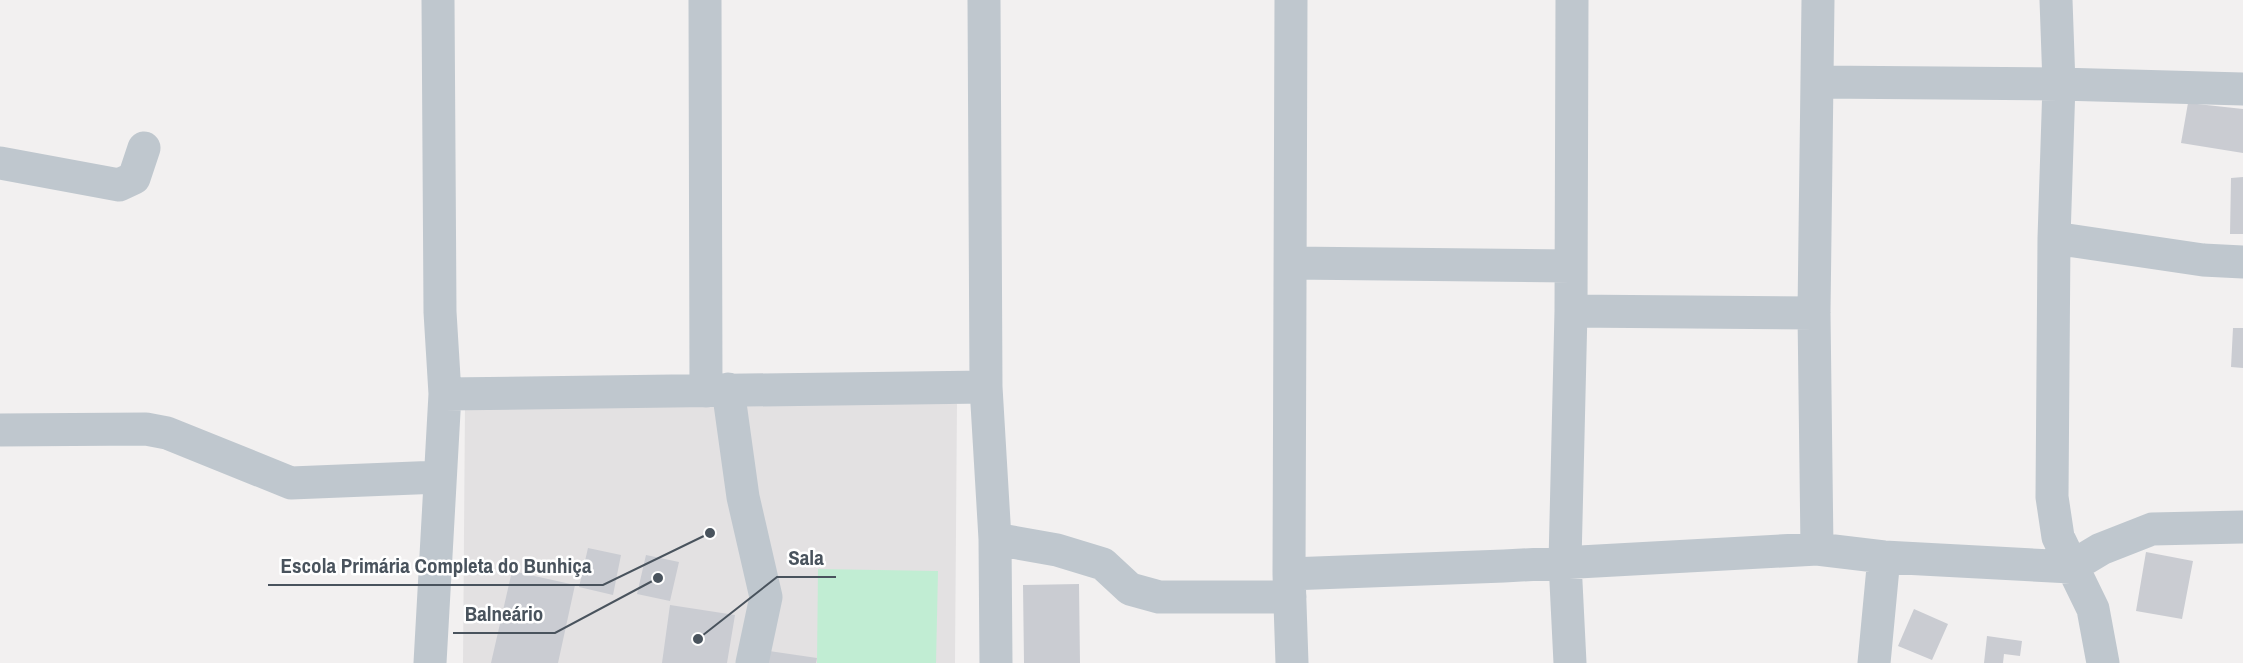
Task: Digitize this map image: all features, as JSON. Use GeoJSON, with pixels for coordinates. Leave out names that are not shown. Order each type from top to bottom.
{"type":"FeatureCollection","features":[{"type":"Feature","properties":{"kind":"street"},"geometry":{"type":"LineString","coordinates":[[430,663],[445,394],[440,312],[438,0]]}},
{"type":"Feature","properties":{"kind":"street"},"geometry":{"type":"LineString","coordinates":[[705,0],[717,390],[766,597],[752,663]]}},
{"type":"Feature","properties":{"kind":"street"},"geometry":{"type":"LineString","coordinates":[[984,0],[986,387],[995,539],[996,663]]}},
{"type":"Feature","properties":{"kind":"street"},"geometry":{"type":"LineString","coordinates":[[1291,0],[1290,585],[1292,663]]}},
{"type":"Feature","properties":{"kind":"street"},"geometry":{"type":"LineString","coordinates":[[1570,663],[1565,562],[1571,311],[1572,0]]}},
{"type":"Feature","properties":{"kind":"street"},"geometry":{"type":"LineString","coordinates":[[1817,549],[1814,314],[1819,82],[1818,0]]}},
{"type":"Feature","properties":{"kind":"street"},"geometry":{"type":"LineString","coordinates":[[2056,0],[2059,84],[2054,238],[2052,497],[2058,537],[2093,609],[2103,663]]}},
{"type":"Feature","properties":{"kind":"street"},"geometry":{"type":"LineString","coordinates":[[1819,82],[2059,84],[2243,89]]}},
{"type":"Feature","properties":{"kind":"street"},"geometry":{"type":"LineString","coordinates":[[0,163],[119,185],[134,178],[144,148]]}},
{"type":"Feature","properties":{"kind":"street"},"geometry":{"type":"LineString","coordinates":[[2054,238],[2203,260],[2243,262]]}},
{"type":"Feature","properties":{"kind":"street"},"geometry":{"type":"LineString","coordinates":[[1291,263],[1570,266]]}},
{"type":"Feature","properties":{"kind":"street"},"geometry":{"type":"LineString","coordinates":[[1571,311],[1814,314]]}},
{"type":"Feature","properties":{"kind":"street"},"geometry":{"type":"LineString","coordinates":[[445,394],[986,387]]}},
{"type":"Feature","properties":{"kind":"street"},"geometry":{"type":"LineString","coordinates":[[0,430],[146,429],[167,433],[291,483],[440,477]]}},
{"type":"Feature","properties":{"kind":"street"},"geometry":{"type":"LineString","coordinates":[[995,539],[1057,550],[1102,564],[1130,589],[1159,597],[1565,562],[1817,549],[1884,557],[2071,567],[2101,549],[2152,529],[2243,527]]}},
{"type":"Feature","properties":{"kind":"street"},"geometry":{"type":"LineString","coordinates":[[1874,663],[1884,557]]}},
{"type":"Feature","properties":{"kind":"shaded area"},"geometry":{"type":"Polygon","coordinates":[[[465,401],[957,404],[955,663],[463,663],[465,401]]]}},
{"type":"Feature","properties":{"kind":"green space"},"geometry":{"type":"Polygon","coordinates":[[[818,569],[938,571],[936,663],[817,663],[818,569]]]}},
{"type":"Feature","properties":{"kind":"building"},"geometry":{"type":"Polygon","coordinates":[[[2188,103],[2243,109],[2243,153],[2181,143],[2188,103]]]}},
{"type":"Feature","properties":{"kind":"building"},"geometry":{"type":"Polygon","coordinates":[[[2243,177],[2243,234],[2230,234],[2231,178],[2243,177]]]}},
{"type":"Feature","properties":{"kind":"building"},"geometry":{"type":"Polygon","coordinates":[[[2233,328],[2243,328],[2243,368],[2231,367],[2233,328]]]}},
{"type":"Feature","properties":{"kind":"building"},"geometry":{"type":"Polygon","coordinates":[[[588,548],[621,555],[613,595],[579,587],[588,548]]]}},
{"type":"Feature","properties":{"kind":"building"},"geometry":{"type":"Polygon","coordinates":[[[2146,552],[2193,561],[2182,619],[2136,611],[2146,552]]]}},
{"type":"Feature","properties":{"kind":"building"},"geometry":{"type":"Polygon","coordinates":[[[646,555],[679,562],[670,601],[637,594],[646,555]]]}},
{"type":"Feature","properties":{"kind":"building"},"geometry":{"type":"Polygon","coordinates":[[[512,571],[575,585],[558,663],[491,663],[512,571]]]}},
{"type":"Feature","properties":{"kind":"building"},"geometry":{"type":"Polygon","coordinates":[[[1079,584],[1080,663],[1024,663],[1023,585],[1079,584]]]}},
{"type":"Feature","properties":{"kind":"building"},"geometry":{"type":"Polygon","coordinates":[[[670,605],[735,615],[727,663],[662,663],[670,605]]]}},
{"type":"Feature","properties":{"kind":"building"},"geometry":{"type":"Polygon","coordinates":[[[1914,609],[1948,624],[1932,660],[1898,646],[1914,609]]]}},
{"type":"Feature","properties":{"kind":"building"},"geometry":{"type":"Polygon","coordinates":[[[1987,636],[2022,641],[2020,656],[2004,654],[2003,663],[1984,663],[1987,636]]]}},
{"type":"Feature","properties":{"kind":"building"},"geometry":{"type":"Polygon","coordinates":[[[769,651],[817,658],[816,663],[767,663],[769,651]]]}},
{"type":"Feature","properties":{"kind":"place","name":"Escola Primária Completa do Bunhiça"},"geometry":{"type":"Point","coordinates":[710,533]}},
{"type":"Feature","properties":{"kind":"place","name":"Balneário"},"geometry":{"type":"Point","coordinates":[658,578]}},
{"type":"Feature","properties":{"kind":"place","name":"Sala"},"geometry":{"type":"Point","coordinates":[698,639]}}]}
